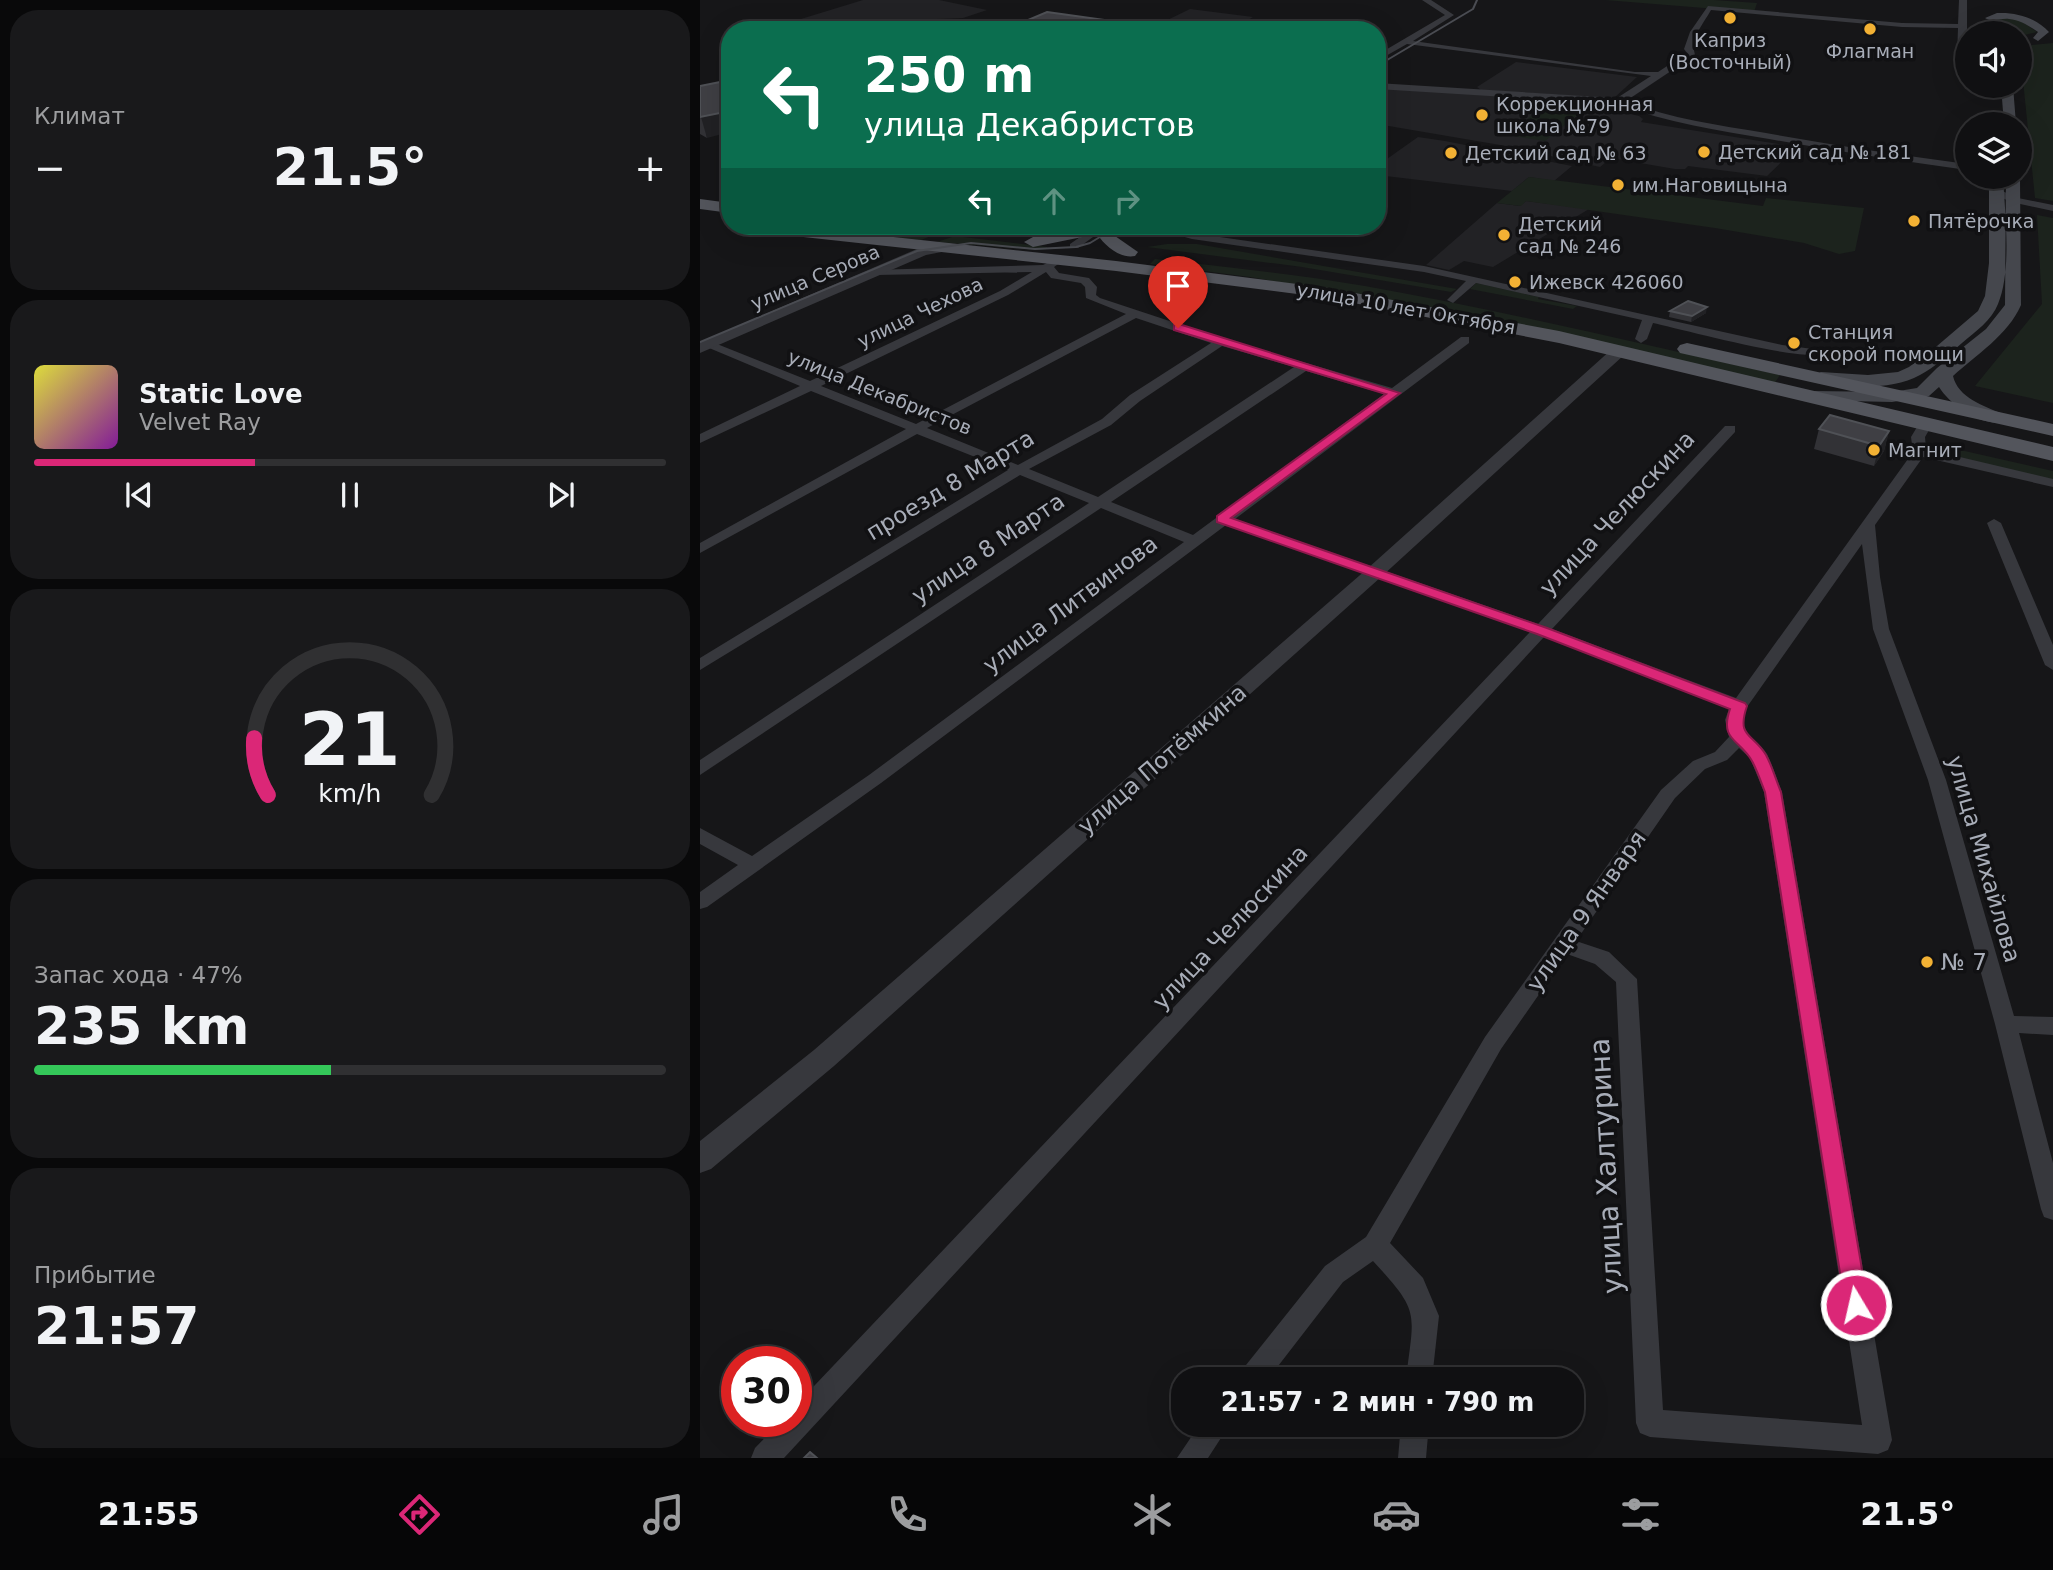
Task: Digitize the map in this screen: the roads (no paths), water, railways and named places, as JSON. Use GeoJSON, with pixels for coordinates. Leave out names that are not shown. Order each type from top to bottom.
{"type":"FeatureCollection","features":[{"type":"Feature","properties":{"kind":"main road"},"geometry":{"type":"LineString","coordinates":[[2008,6],[2034,32]]}},
{"type":"Feature","properties":{"kind":"main road"},"geometry":{"type":"LineString","coordinates":[[1990,19],[2005,16],[2034,32],[2053,35]]}},
{"type":"Feature","properties":{"kind":"main road"},"geometry":{"type":"LineString","coordinates":[[1996,191],[1997,243],[1989,307],[1978,321],[1915,371],[1903,389],[1925,425],[1997,418]]}},
{"type":"Feature","properties":{"kind":"main road"},"geometry":{"type":"LineString","coordinates":[[1793,394],[1848,398],[1905,396],[1928,389],[1943,372],[1992,333],[2009,314],[2014,293],[2020,197]]}},
{"type":"Feature","properties":{"kind":"main road"},"geometry":{"type":"LineString","coordinates":[[700,204],[721,207]]}},
{"type":"Feature","properties":{"kind":"main road"},"geometry":{"type":"LineString","coordinates":[[700,220],[721,223]]}},
{"type":"Feature","properties":{"kind":"main road","name":"улица 10 лет Октября"},"geometry":{"type":"LineString","coordinates":[[833,235],[1045,257],[1340,295],[1497,323],[2053,454]]}},
{"type":"Feature","properties":{"kind":"main road","name":"улица 10 лет Октября"},"geometry":{"type":"LineString","coordinates":[[936,235],[1045,257]]}},
{"type":"Feature","properties":{"kind":"main road"},"geometry":{"type":"LineString","coordinates":[[1045,257],[1076,235]]}},
{"type":"Feature","properties":{"kind":"main road"},"geometry":{"type":"LineString","coordinates":[[1106,235],[1109,240],[1129,252]]}},
{"type":"Feature","properties":{"kind":"main road"},"geometry":{"type":"LineString","coordinates":[[1045,257],[1074,246]]}},
{"type":"Feature","properties":{"kind":"main road","name":"улица 10 лет Октября"},"geometry":{"type":"LineString","coordinates":[[1074,246],[1252,266],[1453,300],[2053,430]]}},
{"type":"Feature","properties":{"kind":"main road"},"geometry":{"type":"LineString","coordinates":[[1143,269],[1145,261],[1151,257],[1166,256]]}},
{"type":"Feature","properties":{"kind":"main road"},"geometry":{"type":"LineString","coordinates":[[1806,376],[1864,380],[1892,378],[1915,371]]}},
{"type":"Feature","properties":{"kind":"main road"},"geometry":{"type":"LineString","coordinates":[[1943,372],[1945,384],[1959,400],[1997,418]]}},
{"type":"Feature","properties":{"kind":"main road"},"geometry":{"type":"LineString","coordinates":[[1793,394],[1804,393],[1811,388],[1813,382],[1806,376]]}},
{"type":"Feature","properties":{"kind":"main road"},"geometry":{"type":"LineString","coordinates":[[2010,444],[2008,433],[2012,427],[2021,423]]}},
{"type":"Feature","properties":{"kind":"street"},"geometry":{"type":"LineString","coordinates":[[1386,54],[1450,15],[1426,0]]}},
{"type":"Feature","properties":{"kind":"street"},"geometry":{"type":"LineString","coordinates":[[1961,21],[1963,0]]}},
{"type":"Feature","properties":{"kind":"street"},"geometry":{"type":"LineString","coordinates":[[1619,101],[1692,53],[1689,41],[1708,8],[1902,25],[1955,26]]}},
{"type":"Feature","properties":{"kind":"street"},"geometry":{"type":"LineString","coordinates":[[1406,42],[1635,74],[1657,74]]}},
{"type":"Feature","properties":{"kind":"street"},"geometry":{"type":"LineString","coordinates":[[1386,87],[1619,101],[1656,116],[1690,123],[1864,153],[1955,165]]}},
{"type":"Feature","properties":{"kind":"street"},"geometry":{"type":"LineString","coordinates":[[1996,191],[2053,206]]}},
{"type":"Feature","properties":{"kind":"street"},"geometry":{"type":"LineString","coordinates":[[1074,246],[1090,235]]}},
{"type":"Feature","properties":{"kind":"street"},"geometry":{"type":"LineString","coordinates":[[1188,235],[1366,259],[1562,298],[1782,349],[1814,353]]}},
{"type":"Feature","properties":{"kind":"street","name":"улица Серова"},"geometry":{"type":"LineString","coordinates":[[704,347],[922,253],[947,247]]}},
{"type":"Feature","properties":{"kind":"street"},"geometry":{"type":"LineString","coordinates":[[876,272],[1045,257],[1055,276],[1085,281],[1091,287],[1090,296],[1096,300],[1220,342],[1395,393]]}},
{"type":"Feature","properties":{"kind":"street","name":"улица Чехова"},"geometry":{"type":"LineString","coordinates":[[700,439],[1004,293],[1045,257]]}},
{"type":"Feature","properties":{"kind":"street"},"geometry":{"type":"LineString","coordinates":[[1453,300],[1474,280]]}},
{"type":"Feature","properties":{"kind":"street"},"geometry":{"type":"LineString","coordinates":[[700,549],[918,428],[1136,313]]}},
{"type":"Feature","properties":{"kind":"street"},"geometry":{"type":"LineString","coordinates":[[1641,339],[1648,320]]}},
{"type":"Feature","properties":{"kind":"street","name":"улица Литвинова"},"geometry":{"type":"LineString","coordinates":[[700,902],[874,779],[1465,340]]}},
{"type":"Feature","properties":{"kind":"street","name":"проезд 8 Марта"},"geometry":{"type":"LineString","coordinates":[[700,665],[1051,450],[1094,430],[1127,408],[1135,398],[1220,342]]}},
{"type":"Feature","properties":{"kind":"street","name":"улица Декабристов"},"geometry":{"type":"LineString","coordinates":[[704,347],[918,428],[1017,471],[1193,540]]}},
{"type":"Feature","properties":{"kind":"street","name":"улица Потёмкина"},"geometry":{"type":"LineString","coordinates":[[700,1158],[824,1058],[1374,573],[1618,352]]}},
{"type":"Feature","properties":{"kind":"street","name":"улица 8 Марта"},"geometry":{"type":"LineString","coordinates":[[700,769],[1303,367]]}},
{"type":"Feature","properties":{"kind":"street"},"geometry":{"type":"LineString","coordinates":[[1738,738],[1734,720],[1739,706],[1920,452],[1918,437],[1925,425]]}},
{"type":"Feature","properties":{"kind":"street","name":"улица Челюскина"},"geometry":{"type":"LineString","coordinates":[[765,1458],[1730,429]]}},
{"type":"Feature","properties":{"kind":"street"},"geometry":{"type":"LineString","coordinates":[[1920,452],[1953,462],[2053,483]]}},
{"type":"Feature","properties":{"kind":"street"},"geometry":{"type":"LineString","coordinates":[[1222,519],[1542,631],[1739,706]]}},
{"type":"Feature","properties":{"kind":"street"},"geometry":{"type":"LineString","coordinates":[[1994,523],[2053,665]]}},
{"type":"Feature","properties":{"kind":"street","name":"улица Михайлова"},"geometry":{"type":"LineString","coordinates":[[1868,524],[1872,577],[1881,629],[1937,780],[2006,1024],[2053,1209]]}},
{"type":"Feature","properties":{"kind":"street","name":"улица 9 Января"},"geometry":{"type":"LineString","coordinates":[[1260,1367],[1334,1274],[1375,1245],[1493,1043],[1668,794],[1699,765],[1721,756],[1738,738]]}},
{"type":"Feature","properties":{"kind":"street","name":"улица Халтурина"},"geometry":{"type":"LineString","coordinates":[[1564,945],[1602,958],[1626,979],[1650,1423],[1878,1440],[1773,792],[1758,755],[1738,738]]}},
{"type":"Feature","properties":{"kind":"street"},"geometry":{"type":"LineString","coordinates":[[700,835],[751,864]]}},
{"type":"Feature","properties":{"kind":"street"},"geometry":{"type":"LineString","coordinates":[[2006,1024],[2053,1026]]}},
{"type":"Feature","properties":{"kind":"street"},"geometry":{"type":"LineString","coordinates":[[1375,1245],[1415,1287],[1426,1317],[1420,1367]]}},
{"type":"Feature","properties":{"kind":"street"},"geometry":{"type":"LineString","coordinates":[[1191,1458],[1207,1437]]}},
{"type":"Feature","properties":{"kind":"street"},"geometry":{"type":"LineString","coordinates":[[1412,1458],[1414,1437]]}},
{"type":"Feature","properties":{"kind":"tram line"},"geometry":{"type":"LineString","coordinates":[[1386,61],[1473,9],[1477,0]]}},
{"type":"Feature","properties":{"kind":"tram line"},"geometry":{"type":"LineString","coordinates":[[700,342],[917,251],[971,243],[1035,249],[1076,247],[1103,235]]}},
{"type":"Feature","properties":{"kind":"place","name":"Каприз (Восточный)"},"geometry":{"type":"Point","coordinates":[1730,18]}},
{"type":"Feature","properties":{"kind":"place","name":"Флагман"},"geometry":{"type":"Point","coordinates":[1870,29]}},
{"type":"Feature","properties":{"kind":"place","name":"Коррекционная школа №79"},"geometry":{"type":"Point","coordinates":[1482,115]}},
{"type":"Feature","properties":{"kind":"place","name":"Детский сад № 181"},"geometry":{"type":"Point","coordinates":[1704,152]}},
{"type":"Feature","properties":{"kind":"place","name":"Детский сад № 63"},"geometry":{"type":"Point","coordinates":[1451,153]}},
{"type":"Feature","properties":{"kind":"place","name":"им.Наговицына"},"geometry":{"type":"Point","coordinates":[1618,185]}},
{"type":"Feature","properties":{"kind":"place","name":"Пятёрочка"},"geometry":{"type":"Point","coordinates":[1914,221]}},
{"type":"Feature","properties":{"kind":"place","name":"Детский сад № 246"},"geometry":{"type":"Point","coordinates":[1504,235]}},
{"type":"Feature","properties":{"kind":"place","name":"Ижевск 426060"},"geometry":{"type":"Point","coordinates":[1515,282]}},
{"type":"Feature","properties":{"kind":"place","name":"Станция скорой помощи"},"geometry":{"type":"Point","coordinates":[1794,343]}},
{"type":"Feature","properties":{"kind":"place","name":"Магнит"},"geometry":{"type":"Point","coordinates":[1874,450]}},
{"type":"Feature","properties":{"kind":"place","name":"№ 7"},"geometry":{"type":"Point","coordinates":[1927,962]}}]}
